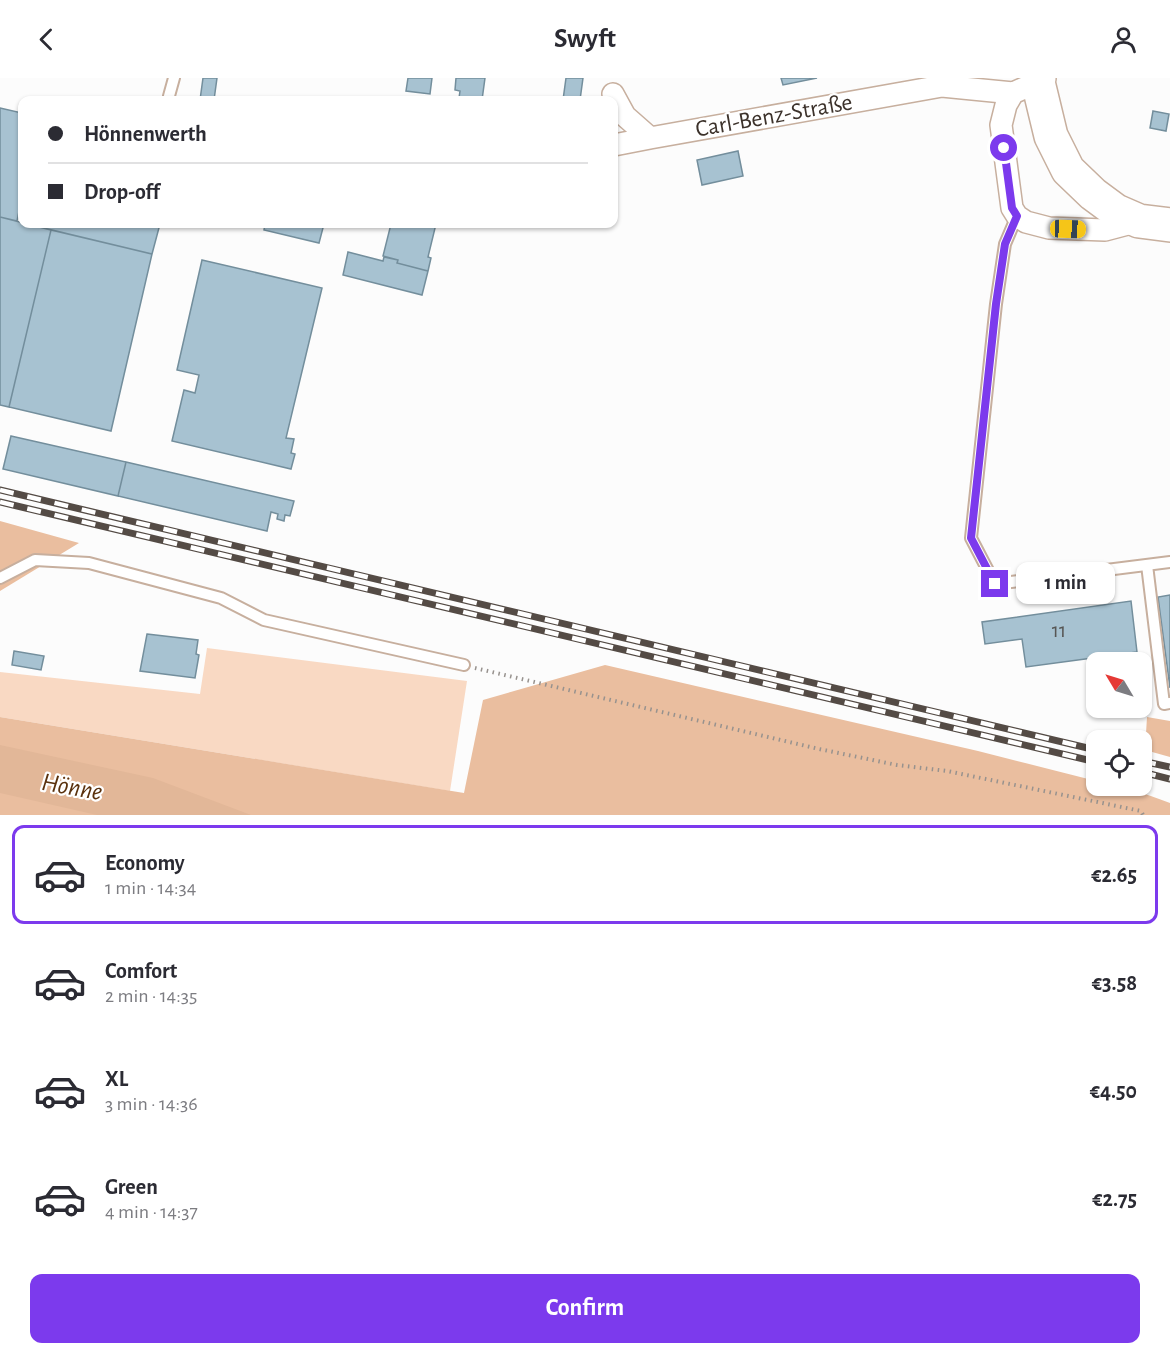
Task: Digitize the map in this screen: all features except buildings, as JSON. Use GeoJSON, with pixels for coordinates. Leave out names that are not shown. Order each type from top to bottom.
{"type":"FeatureCollection","features":[{"type":"Feature","properties":{"kind":"main road"},"geometry":{"type":"LineString","coordinates":[[1030,84],[1068,170],[1093,194],[1116,211],[1155,223]]}},
{"type":"Feature","properties":{"kind":"street","name":"Carl-Benz-Straße"},"geometry":{"type":"LineString","coordinates":[[618,144],[917,84],[942,86],[1030,84]]}},
{"type":"Feature","properties":{"kind":"street"},"geometry":{"type":"LineString","coordinates":[[1030,84],[1006,105],[1001,125],[1012,208],[1017,216],[1026,222],[1043,227],[1105,230],[1155,223]]}},
{"type":"Feature","properties":{"kind":"street"},"geometry":{"type":"LineString","coordinates":[[618,102],[625,117],[650,138]]}},
{"type":"Feature","properties":{"kind":"lane"},"geometry":{"type":"LineString","coordinates":[[169,96],[174,78]]}},
{"type":"Feature","properties":{"kind":"lane"},"geometry":{"type":"LineString","coordinates":[[1017,216],[1005,244],[996,304],[971,538],[995,584],[1170,562]]}},
{"type":"Feature","properties":{"kind":"lane"},"geometry":{"type":"LineString","coordinates":[[0,578],[35,561],[89,563],[221,598],[264,620],[464,665]]}},
{"type":"Feature","properties":{"kind":"lane"},"geometry":{"type":"LineString","coordinates":[[1147,565],[1164,704],[1170,704]]}},
{"type":"Feature","properties":{"kind":"path"},"geometry":{"type":"LineString","coordinates":[[464,665],[819,749],[897,765],[947,771],[1141,811],[1143,815]]}},
{"type":"Feature","properties":{"kind":"shaded area"},"geometry":{"type":"Polygon","coordinates":[[[0,521],[79,543],[0,591],[0,521]]]}},
{"type":"Feature","properties":{"kind":"shaded area"},"geometry":{"type":"Polygon","coordinates":[[[207,648],[467,681],[450,791],[0,717],[0,672],[200,694],[207,648]]]}},
{"type":"Feature","properties":{"kind":"shaded area"},"geometry":{"type":"Polygon","coordinates":[[[605,665],[978,751],[1086,778],[1086,796],[1152,796],[1170,803],[1170,815],[0,815],[0,717],[464,793],[483,700],[605,665]]]}},
{"type":"Feature","properties":{"kind":"shaded area"},"geometry":{"type":"Polygon","coordinates":[[[1147,718],[1170,721],[1170,757],[1152,752],[1152,730],[1146,730],[1147,718]]]}},
{"type":"Feature","properties":{"kind":"water","name":"Hönne"},"geometry":{"type":"Polygon","coordinates":[[[0,745],[153,778],[251,815],[97,815],[0,793],[0,745]]]}},
{"type":"Feature","properties":{"kind":"railway"},"geometry":{"type":"LineString","coordinates":[[0,490],[1086,748]]}},
{"type":"Feature","properties":{"kind":"railway"},"geometry":{"type":"LineString","coordinates":[[0,502],[1086,760]]}},
{"type":"Feature","properties":{"kind":"railway"},"geometry":{"type":"LineString","coordinates":[[1152,763],[1170,767]]}},
{"type":"Feature","properties":{"kind":"railway"},"geometry":{"type":"LineString","coordinates":[[1152,774],[1170,779]]}},
{"type":"Feature","properties":{"kind":"route"},"geometry":{"type":"LineString","coordinates":[[995,584],[971,538],[996,304],[1005,244],[1017,216],[1012,208],[1009,194],[1004,148]]}}]}
